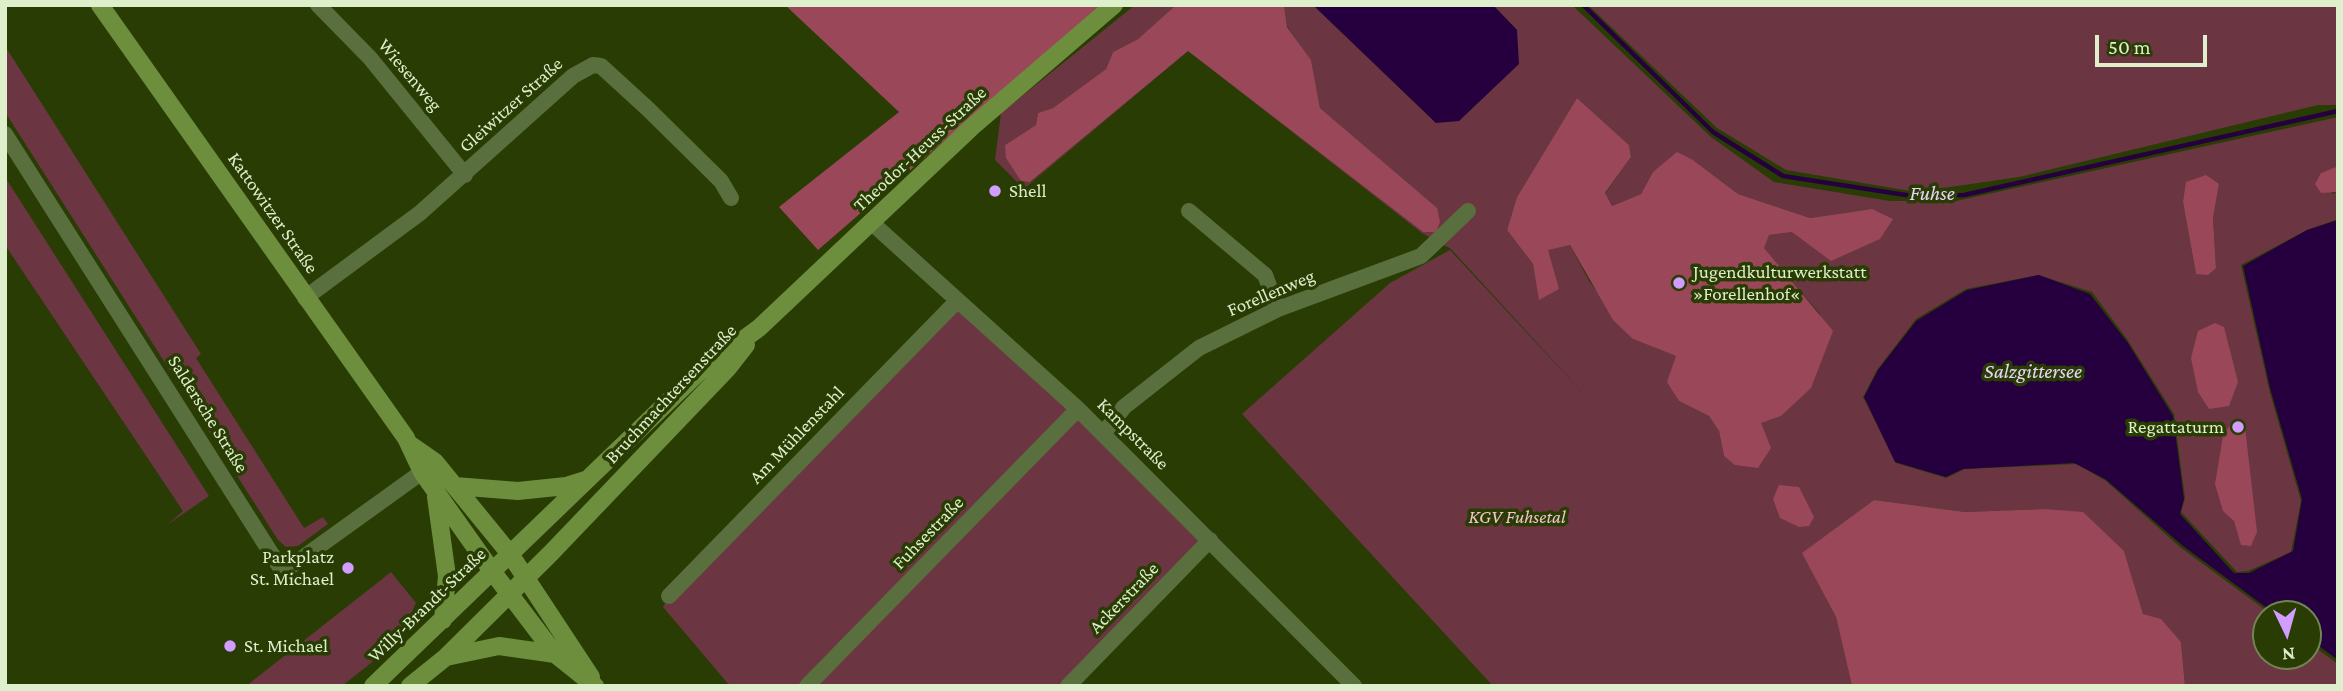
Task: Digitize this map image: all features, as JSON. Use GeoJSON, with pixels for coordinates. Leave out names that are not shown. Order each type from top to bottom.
{"type":"FeatureCollection","features":[{"type":"Feature","properties":{"kind":"street","name":"Kattowitzer Straße"},"geometry":{"type":"LineString","coordinates":[[100,5],[410,445],[422,472],[492,572],[555,654],[596,686]]}},
{"type":"Feature","properties":{"kind":"street","name":"Wiesenweg"},"geometry":{"type":"LineString","coordinates":[[318,5],[370,58],[465,176]]}},
{"type":"Feature","properties":{"kind":"street","name":"Theodor-Heuss-Straße"},"geometry":{"type":"LineString","coordinates":[[759,328],[973,126],[1114,5]]}},
{"type":"Feature","properties":{"kind":"street","name":"Gleiwitzer Straße"},"geometry":{"type":"LineString","coordinates":[[305,298],[370,252],[465,176],[585,67],[601,66],[721,181],[731,198]]}},
{"type":"Feature","properties":{"kind":"street","name":"Saldersche Straße"},"geometry":{"type":"LineString","coordinates":[[5,134],[283,572],[422,472]]}},
{"type":"Feature","properties":{"kind":"street"},"geometry":{"type":"LineString","coordinates":[[1189,211],[1265,275],[1278,309]]}},
{"type":"Feature","properties":{"kind":"street","name":"Forellenweg"},"geometry":{"type":"LineString","coordinates":[[1103,434],[1124,407],[1199,348],[1278,309],[1421,256],[1468,211]]}},
{"type":"Feature","properties":{"kind":"street","name":"Kampstraße"},"geometry":{"type":"LineString","coordinates":[[872,223],[956,302],[1078,409],[1210,540],[1345,683]]}},
{"type":"Feature","properties":{"kind":"street","name":"Am Mühlenstahl"},"geometry":{"type":"LineString","coordinates":[[669,596],[956,302]]}},
{"type":"Feature","properties":{"kind":"street","name":"Bruchmachtersenstraße"},"geometry":{"type":"LineString","coordinates":[[510,555],[699,372],[759,328]]}},
{"type":"Feature","properties":{"kind":"street","name":"Bruchmachtersenstraße"},"geometry":{"type":"LineString","coordinates":[[525,576],[728,368],[759,328]]}},
{"type":"Feature","properties":{"kind":"street","name":"Fuhsestraße"},"geometry":{"type":"LineString","coordinates":[[807,686],[1078,409]]}},
{"type":"Feature","properties":{"kind":"street","name":"Kattowitzer Straße"},"geometry":{"type":"LineString","coordinates":[[410,445],[435,462],[510,555],[596,686]]}},
{"type":"Feature","properties":{"kind":"street"},"geometry":{"type":"LineString","coordinates":[[455,486],[518,491],[566,486],[589,479]]}},
{"type":"Feature","properties":{"kind":"street"},"geometry":{"type":"LineString","coordinates":[[436,493],[447,576],[443,620]]}},
{"type":"Feature","properties":{"kind":"street","name":"Ackerstraße"},"geometry":{"type":"LineString","coordinates":[[1068,686],[1210,540]]}},
{"type":"Feature","properties":{"kind":"street","name":"Willy-Brandt-Straße"},"geometry":{"type":"LineString","coordinates":[[373,686],[510,555]]}},
{"type":"Feature","properties":{"kind":"street"},"geometry":{"type":"LineString","coordinates":[[410,686],[446,657],[525,576]]}},
{"type":"Feature","properties":{"kind":"street"},"geometry":{"type":"LineString","coordinates":[[446,657],[499,646],[555,654]]}},
{"type":"Feature","properties":{"kind":"green space"},"geometry":{"type":"Polygon","coordinates":[[[1135,5],[1176,5],[1138,39],[1113,52],[1106,69],[1053,108],[1038,113],[1036,125],[1005,145],[1021,181],[1031,182],[1188,51],[1024,189],[995,160],[1001,113],[1135,5]]]}},
{"type":"Feature","properties":{"kind":"green space","name":"KGV Fuhsetal"},"geometry":{"type":"Polygon","coordinates":[[[1284,5],[1313,5],[1436,123],[1517,30],[1493,5],[1572,5],[1711,137],[1774,182],[1890,201],[1956,201],[2338,117],[2338,166],[2321,173],[2332,194],[2338,192],[2338,219],[2307,230],[2241,265],[2270,393],[2301,501],[2291,552],[2248,571],[2237,572],[2181,512],[2185,498],[2174,414],[2127,339],[2092,292],[2038,275],[1966,289],[1916,319],[1877,370],[1863,397],[1896,463],[1946,478],[1965,469],[2077,464],[2106,481],[2180,547],[2252,600],[2252,670],[2322,670],[2322,652],[2338,664],[2338,686],[2185,686],[2181,642],[2143,614],[2124,551],[2044,509],[1965,512],[1874,500],[1803,553],[1836,617],[1852,686],[1493,686],[1242,414],[1390,283],[1450,250],[1593,404],[1451,249],[1422,233],[1188,51],[1423,232],[1436,208],[1320,108],[1311,61],[1287,26],[1284,5]],[[1577,98],[1517,197],[1507,230],[1533,264],[1540,300],[1548,249],[1570,245],[1589,281],[1633,339],[1676,356],[1679,401],[1709,416],[1719,431],[1724,456],[1760,423],[1820,314],[1763,248],[1769,235],[1792,232],[1872,209],[1810,218],[1738,194],[1693,160],[1653,172],[1641,194],[1612,206],[1605,194],[1631,157],[1629,145],[1577,98]],[[2219,184],[2183,202],[2196,274],[2216,268],[2213,218],[2219,184]]]}},
{"type":"Feature","properties":{"kind":"green space"},"geometry":{"type":"Polygon","coordinates":[[[1588,5],[2338,5],[2338,105],[2318,105],[2019,177],[1916,192],[1786,170],[1717,128],[1588,5]]]}},
{"type":"Feature","properties":{"kind":"green space"},"geometry":{"type":"Polygon","coordinates":[[[5,46],[201,354],[196,358],[304,528],[323,517],[328,524],[298,546],[286,547],[278,540],[5,112],[5,46]]]}},
{"type":"Feature","properties":{"kind":"green space"},"geometry":{"type":"Polygon","coordinates":[[[5,177],[209,496],[167,525],[183,511],[5,245],[5,177]]]}},
{"type":"Feature","properties":{"kind":"green space"},"geometry":{"type":"Polygon","coordinates":[[[956,302],[1210,540],[1068,686],[730,686],[663,607],[669,596],[956,302]]]}},
{"type":"Feature","properties":{"kind":"green space"},"geometry":{"type":"Polygon","coordinates":[[[391,572],[416,603],[407,623],[376,659],[342,686],[246,686],[391,572]]]}},
{"type":"Feature","properties":{"kind":"shaded area"},"geometry":{"type":"Polygon","coordinates":[[[785,5],[1101,5],[818,250],[779,207],[899,112],[785,5]]]}},
{"type":"Feature","properties":{"kind":"shaded area"},"geometry":{"type":"Polygon","coordinates":[[[1176,5],[1284,5],[1287,27],[1311,60],[1320,108],[1437,208],[1440,222],[1436,232],[1423,232],[1188,51],[1030,182],[1021,181],[1006,158],[1005,145],[1036,125],[1038,113],[1053,108],[1106,69],[1113,52],[1138,39],[1176,5]]]}},
{"type":"Feature","properties":{"kind":"shaded area"},"geometry":{"type":"Polygon","coordinates":[[[1577,98],[1629,145],[1631,157],[1605,193],[1612,206],[1641,194],[1653,172],[1677,152],[1693,160],[1738,194],[1810,218],[1872,209],[1893,219],[1880,239],[1831,261],[1792,232],[1769,235],[1764,248],[1833,331],[1811,388],[1781,416],[1761,423],[1771,448],[1758,468],[1735,465],[1724,456],[1719,431],[1709,416],[1679,401],[1667,382],[1676,356],[1633,339],[1613,320],[1570,245],[1548,250],[1559,289],[1539,300],[1533,264],[1507,230],[1517,197],[1577,98]]]}},
{"type":"Feature","properties":{"kind":"shaded area"},"geometry":{"type":"Polygon","coordinates":[[[2338,166],[2338,192],[2321,193],[2315,184],[2321,173],[2338,166]]]}},
{"type":"Feature","properties":{"kind":"shaded area"},"geometry":{"type":"Polygon","coordinates":[[[2206,175],[2219,184],[2213,218],[2216,268],[2208,275],[2196,274],[2183,202],[2186,182],[2206,175]]]}},
{"type":"Feature","properties":{"kind":"shaded area"},"geometry":{"type":"Polygon","coordinates":[[[2215,323],[2224,327],[2238,382],[2229,406],[2209,409],[2198,392],[2191,358],[2198,331],[2215,323]]]}},
{"type":"Feature","properties":{"kind":"shaded area"},"geometry":{"type":"Polygon","coordinates":[[[2232,422],[2245,427],[2257,532],[2251,546],[2241,545],[2234,521],[2223,511],[2215,484],[2223,436],[2232,422]]]}},
{"type":"Feature","properties":{"kind":"shaded area"},"geometry":{"type":"Polygon","coordinates":[[[1779,485],[1799,487],[1814,517],[1809,526],[1799,527],[1780,518],[1773,499],[1779,485]]]}},
{"type":"Feature","properties":{"kind":"shaded area"},"geometry":{"type":"Polygon","coordinates":[[[1874,500],[1965,512],[2044,509],[2083,512],[2124,551],[2143,614],[2161,619],[2181,642],[2185,686],[1852,686],[1836,617],[1802,553],[1874,500]]]}},
{"type":"Feature","properties":{"kind":"water"},"geometry":{"type":"Polygon","coordinates":[[[1313,5],[1493,5],[1517,30],[1519,64],[1459,121],[1436,123],[1313,5]]]}},
{"type":"Feature","properties":{"kind":"water","name":"Salzgittersee"},"geometry":{"type":"Polygon","coordinates":[[[2338,220],[2338,660],[2322,648],[2322,600],[2256,600],[2183,546],[2105,479],[2074,463],[1963,469],[1946,477],[1895,462],[1864,397],[1878,370],[1916,321],[1967,290],[2039,275],[2090,294],[2128,343],[2173,416],[2184,499],[2180,514],[2234,573],[2249,573],[2293,551],[2302,499],[2270,388],[2243,266],[2307,230],[2338,220]]]}},
{"type":"Feature","properties":{"kind":"waterway","name":"Fuhse"},"geometry":{"type":"LineString","coordinates":[[1583,5],[1713,132],[1783,176],[1912,196],[1964,195],[2338,111]]}},
{"type":"Feature","properties":{"kind":"place","name":"Shell"},"geometry":{"type":"Point","coordinates":[995,191]}},
{"type":"Feature","properties":{"kind":"place","name":"Jugendkulturwerkstatt »Forellenhof«"},"geometry":{"type":"Point","coordinates":[1679,283]}},
{"type":"Feature","properties":{"kind":"place","name":"Regattaturm"},"geometry":{"type":"Point","coordinates":[2238,427]}},
{"type":"Feature","properties":{"kind":"place","name":"Parkplatz St. Michael"},"geometry":{"type":"Point","coordinates":[348,568]}},
{"type":"Feature","properties":{"kind":"place","name":"St. Michael"},"geometry":{"type":"Point","coordinates":[230,646]}}]}
